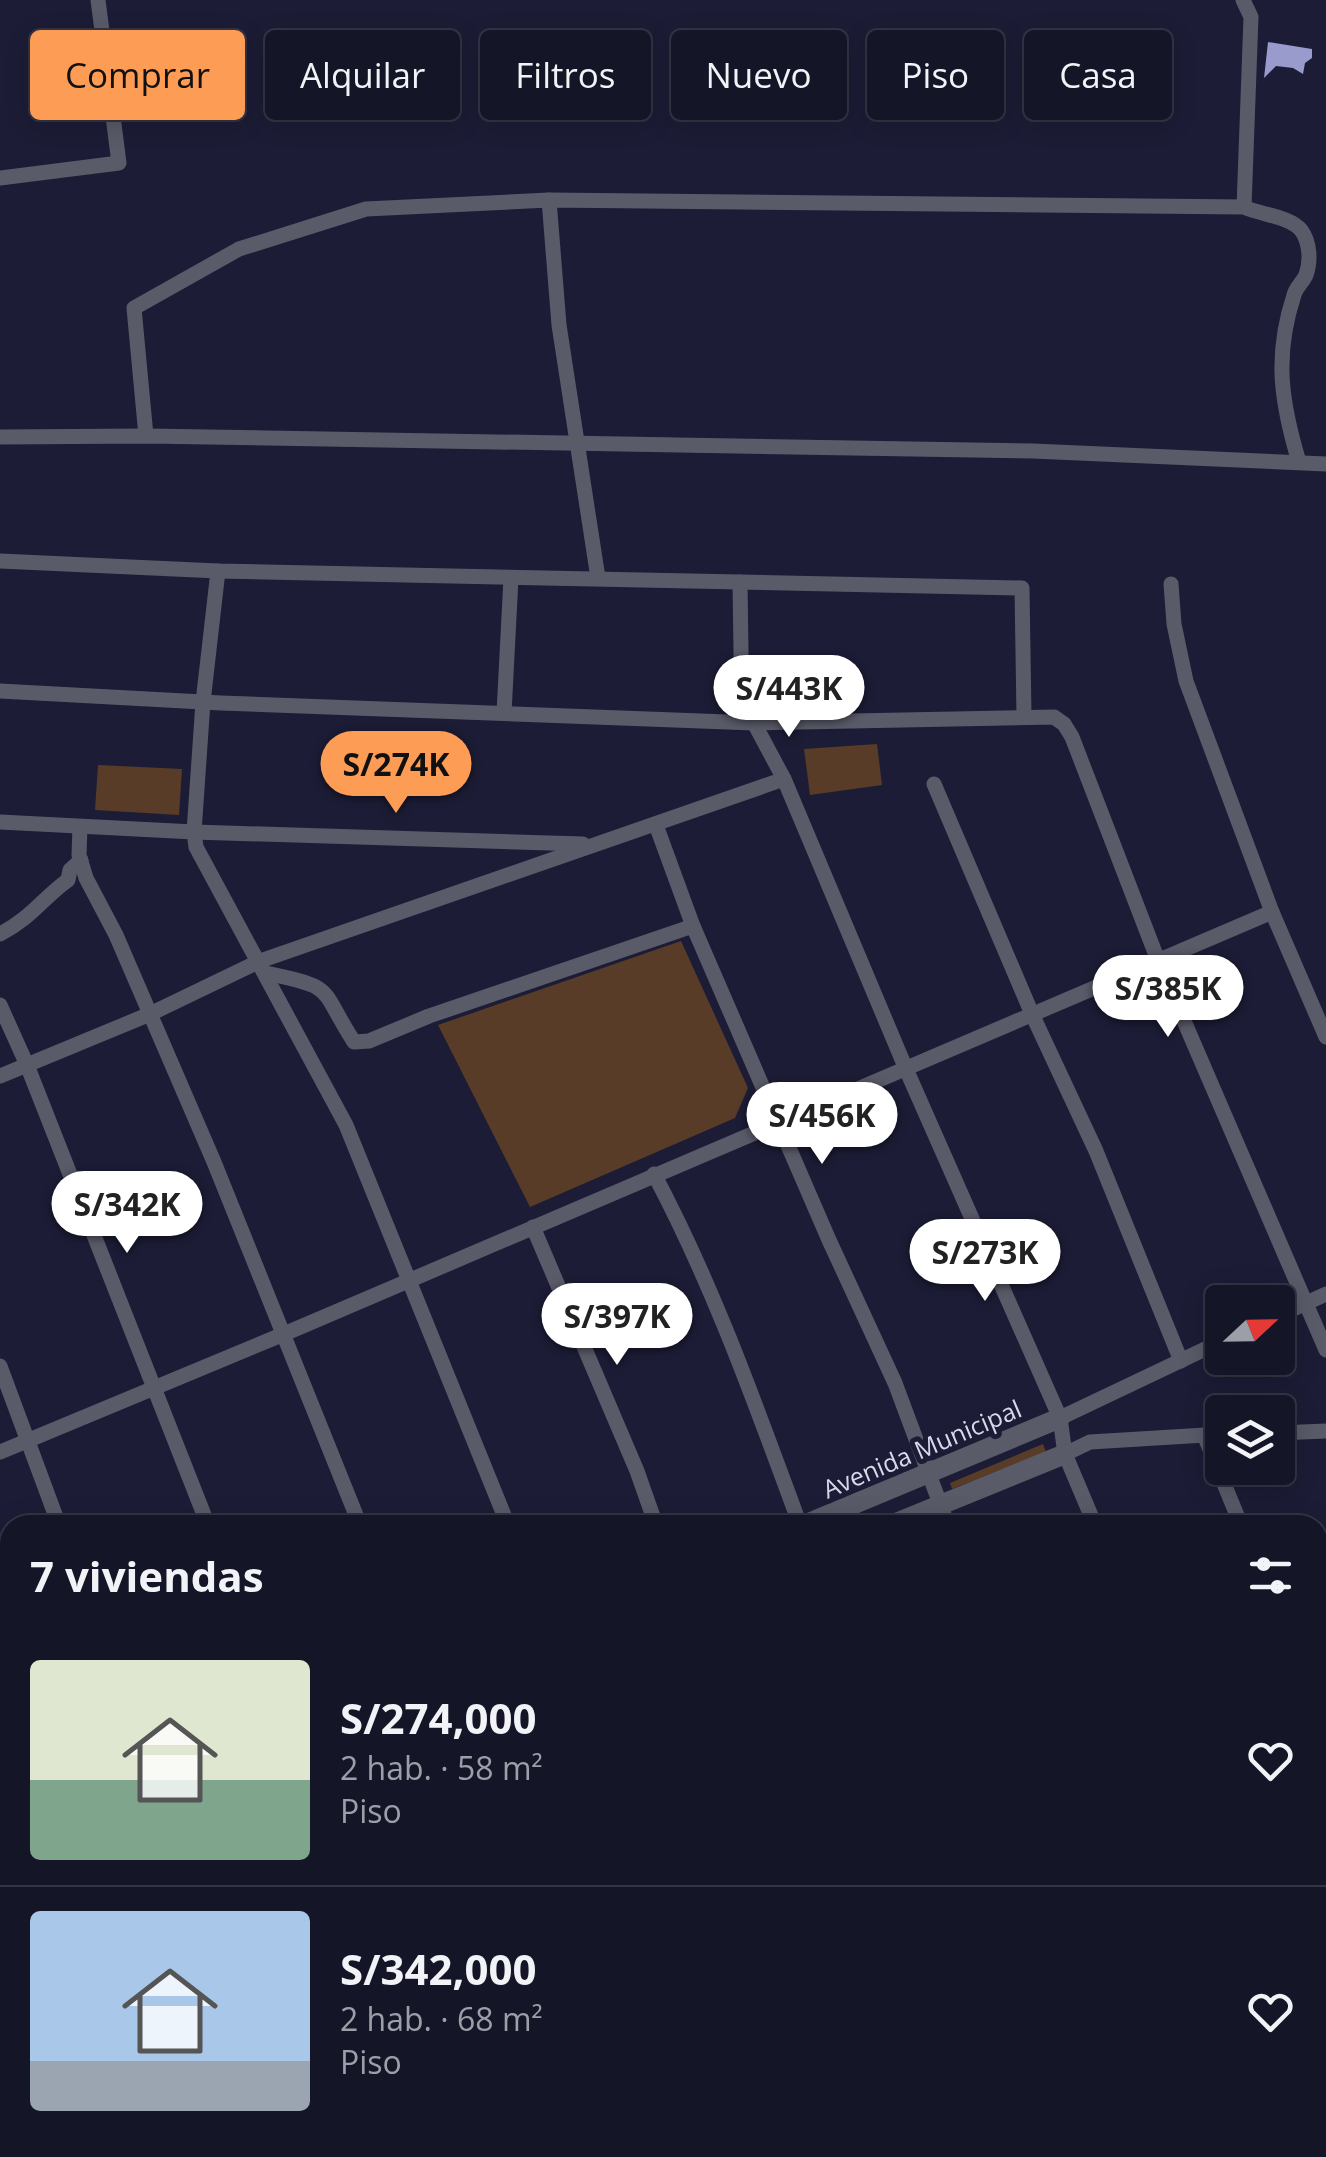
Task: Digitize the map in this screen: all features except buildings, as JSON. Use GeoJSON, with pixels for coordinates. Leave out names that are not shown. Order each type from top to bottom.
{"type":"FeatureCollection","features":[{"type":"Feature","properties":{"kind":"street"},"geometry":{"type":"LineString","coordinates":[[0,178],[119,162],[98,0]]}},
{"type":"Feature","properties":{"kind":"street"},"geometry":{"type":"LineString","coordinates":[[1243,0],[1251,17],[1244,208]]}},
{"type":"Feature","properties":{"kind":"street"},"geometry":{"type":"LineString","coordinates":[[549,200],[559,325],[598,578]]}},
{"type":"Feature","properties":{"kind":"street"},"geometry":{"type":"LineString","coordinates":[[146,436],[134,308],[239,249],[366,209],[549,200],[1244,208],[1292,222],[1308,244],[1306,274],[1294,292],[1284,343],[1281,386],[1300,462]]}},
{"type":"Feature","properties":{"kind":"street"},"geometry":{"type":"LineString","coordinates":[[0,437],[1032,451],[1326,464]]}},
{"type":"Feature","properties":{"kind":"street"},"geometry":{"type":"LineString","coordinates":[[0,561],[218,571],[1022,588],[1024,717]]}},
{"type":"Feature","properties":{"kind":"street"},"geometry":{"type":"LineString","coordinates":[[218,571],[203,702],[196,846],[346,1125],[504,1515]]}},
{"type":"Feature","properties":{"kind":"street"},"geometry":{"type":"LineString","coordinates":[[504,713],[511,578]]}},
{"type":"Feature","properties":{"kind":"street"},"geometry":{"type":"LineString","coordinates":[[740,582],[748,722],[784,779],[1060,1418],[1065,1454],[1090,1515]]}},
{"type":"Feature","properties":{"kind":"street"},"geometry":{"type":"LineString","coordinates":[[1171,584],[1174,624],[1186,681],[1272,912],[1326,1037]]}},
{"type":"Feature","properties":{"kind":"street"},"geometry":{"type":"LineString","coordinates":[[0,690],[203,702],[748,722],[1054,717],[1072,737],[1160,963],[1326,1350]]}},
{"type":"Feature","properties":{"kind":"street"},"geometry":{"type":"LineString","coordinates":[[0,1076],[263,967],[784,779]]}},
{"type":"Feature","properties":{"kind":"street"},"geometry":{"type":"LineString","coordinates":[[934,784],[1032,1014],[1096,1151],[1181,1361]]}},
{"type":"Feature","properties":{"kind":"street"},"geometry":{"type":"LineString","coordinates":[[0,822],[80,828],[597,844]]}},
{"type":"Feature","properties":{"kind":"street"},"geometry":{"type":"LineString","coordinates":[[656,826],[693,926],[895,1383],[944,1515],[1090,1442],[1204,1434],[1237,1515]]}},
{"type":"Feature","properties":{"kind":"street"},"geometry":{"type":"LineString","coordinates":[[80,828],[80,860],[86,878],[150,1014],[356,1515]]}},
{"type":"Feature","properties":{"kind":"street"},"geometry":{"type":"LineString","coordinates":[[0,934],[43,905],[52,891],[68,880],[70,870],[80,860]]}},
{"type":"Feature","properties":{"kind":"street"},"geometry":{"type":"LineString","coordinates":[[0,1452],[1160,963],[1272,912]]}},
{"type":"Feature","properties":{"kind":"street"},"geometry":{"type":"LineString","coordinates":[[263,967],[320,986],[331,998],[354,1042],[369,1041],[429,1016],[693,926]]}},
{"type":"Feature","properties":{"kind":"street"},"geometry":{"type":"LineString","coordinates":[[0,1006],[27,1065],[204,1515]]}},
{"type":"Feature","properties":{"kind":"street"},"geometry":{"type":"LineString","coordinates":[[654,1174],[716,1305],[798,1515]]}},
{"type":"Feature","properties":{"kind":"street"},"geometry":{"type":"LineString","coordinates":[[534,1228],[653,1515]]}},
{"type":"Feature","properties":{"kind":"street"},"geometry":{"type":"LineString","coordinates":[[1295,1308],[1326,1294]]}},
{"type":"Feature","properties":{"kind":"street"},"geometry":{"type":"LineString","coordinates":[[1060,1418],[1205,1350]]}},
{"type":"Feature","properties":{"kind":"street"},"geometry":{"type":"LineString","coordinates":[[0,1366],[56,1515]]}},
{"type":"Feature","properties":{"kind":"street","name":"Avenida Municipal"},"geometry":{"type":"LineString","coordinates":[[827,1515],[1060,1418]]}},
{"type":"Feature","properties":{"kind":"street"},"geometry":{"type":"LineString","coordinates":[[1295,1432],[1326,1431]]}},
{"type":"Feature","properties":{"kind":"shaded area"},"geometry":{"type":"Polygon","coordinates":[[[877,744],[882,785],[810,795],[804,749],[877,744]]]}},
{"type":"Feature","properties":{"kind":"shaded area"},"geometry":{"type":"Polygon","coordinates":[[[98,765],[182,769],[179,815],[95,810],[98,765]]]}},
{"type":"Feature","properties":{"kind":"shaded area"},"geometry":{"type":"Polygon","coordinates":[[[681,941],[748,1088],[735,1118],[530,1207],[438,1025],[681,941]]]}},
{"type":"Feature","properties":{"kind":"shaded area"},"geometry":{"type":"Polygon","coordinates":[[[1043,1444],[1046,1452],[952,1489],[950,1483],[1043,1444]]]}}]}
